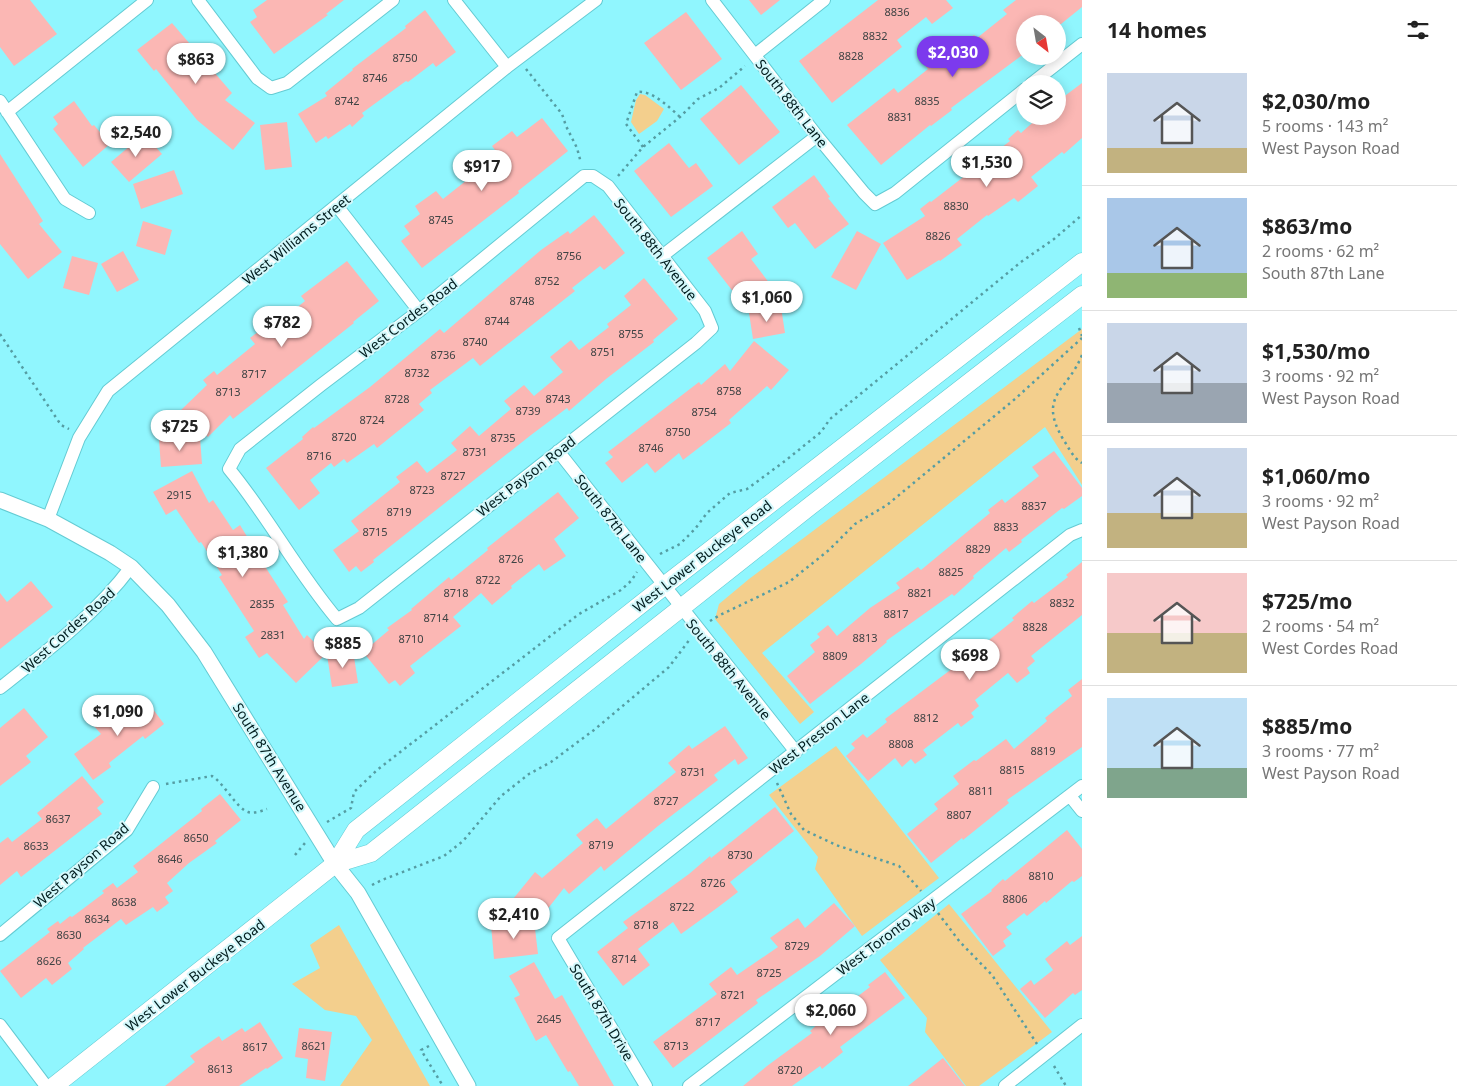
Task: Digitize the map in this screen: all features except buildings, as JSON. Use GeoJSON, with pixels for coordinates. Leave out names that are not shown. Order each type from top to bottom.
{"type":"FeatureCollection","features":[{"type":"Feature","properties":{"kind":"main road","name":"West Lower Buckeye Road"},"geometry":{"type":"LineString","coordinates":[[54,1086],[335,864],[356,830],[664,586],[1082,262]]}},
{"type":"Feature","properties":{"kind":"main road","name":"West Lower Buckeye Road"},"geometry":{"type":"LineString","coordinates":[[335,864],[371,853],[680,608],[1082,295]]}},
{"type":"Feature","properties":{"kind":"street"},"geometry":{"type":"LineString","coordinates":[[7,112],[147,0]]}},
{"type":"Feature","properties":{"kind":"street"},"geometry":{"type":"LineString","coordinates":[[198,0],[257,78],[271,88],[287,83],[393,0]]}},
{"type":"Feature","properties":{"kind":"street"},"geometry":{"type":"LineString","coordinates":[[454,0],[508,67]]}},
{"type":"Feature","properties":{"kind":"street","name":"West Williams Street"},"geometry":{"type":"LineString","coordinates":[[48,519],[81,435],[108,391],[508,67],[596,0]]}},
{"type":"Feature","properties":{"kind":"street","name":"South 88th Lane"},"geometry":{"type":"LineString","coordinates":[[712,0],[817,136],[864,194],[875,204],[895,193],[1016,96]]}},
{"type":"Feature","properties":{"kind":"street"},"geometry":{"type":"LineString","coordinates":[[755,55],[824,0]]}},
{"type":"Feature","properties":{"kind":"street"},"geometry":{"type":"LineString","coordinates":[[1042,75],[1082,44]]}},
{"type":"Feature","properties":{"kind":"street"},"geometry":{"type":"LineString","coordinates":[[0,101],[65,200],[89,213]]}},
{"type":"Feature","properties":{"kind":"street"},"geometry":{"type":"LineString","coordinates":[[662,256],[817,136]]}},
{"type":"Feature","properties":{"kind":"street","name":"South 88th Avenue"},"geometry":{"type":"LineString","coordinates":[[589,176],[608,186],[704,311],[712,328]]}},
{"type":"Feature","properties":{"kind":"street","name":"West Cordes Road"},"geometry":{"type":"LineString","coordinates":[[337,619],[323,602],[250,494],[229,468],[240,449],[419,311],[589,176]]}},
{"type":"Feature","properties":{"kind":"street"},"geometry":{"type":"LineString","coordinates":[[337,206],[419,311]]}},
{"type":"Feature","properties":{"kind":"street","name":"West Payson Road"},"geometry":{"type":"LineString","coordinates":[[337,619],[359,608],[696,343],[712,328]]}},
{"type":"Feature","properties":{"kind":"street","name":"South 87th Lane"},"geometry":{"type":"LineString","coordinates":[[558,451],[664,586]]}},
{"type":"Feature","properties":{"kind":"street","name":"South 87th Avenue"},"geometry":{"type":"LineString","coordinates":[[0,500],[48,519],[110,553],[131,567],[168,605],[204,652],[335,864],[358,893],[468,1086]]}},
{"type":"Feature","properties":{"kind":"street","name":"West Preston Lane"},"geometry":{"type":"LineString","coordinates":[[558,938],[1070,535],[1082,530]]}},
{"type":"Feature","properties":{"kind":"street","name":"West Cordes Road"},"geometry":{"type":"LineString","coordinates":[[0,688],[52,648],[117,586],[131,567]]}},
{"type":"Feature","properties":{"kind":"street","name":"South 88th Avenue"},"geometry":{"type":"LineString","coordinates":[[664,586],[796,752]]}},
{"type":"Feature","properties":{"kind":"street","name":"West Toronto Way"},"geometry":{"type":"LineString","coordinates":[[689,1086],[1082,786]]}},
{"type":"Feature","properties":{"kind":"street","name":"West Payson Road"},"geometry":{"type":"LineString","coordinates":[[0,935],[127,830],[153,787]]}},
{"type":"Feature","properties":{"kind":"street"},"geometry":{"type":"LineString","coordinates":[[1070,796],[1082,811]]}},
{"type":"Feature","properties":{"kind":"street","name":"South 87th Drive"},"geometry":{"type":"LineString","coordinates":[[558,938],[646,1086]]}},
{"type":"Feature","properties":{"kind":"street"},"geometry":{"type":"LineString","coordinates":[[0,1025],[46,1086]]}},
{"type":"Feature","properties":{"kind":"street"},"geometry":{"type":"LineString","coordinates":[[1005,1086],[1082,1025]]}},
{"type":"Feature","properties":{"kind":"path"},"geometry":{"type":"LineString","coordinates":[[608,186],[623,172],[643,147],[680,117],[698,99],[719,88],[742,70],[755,55]]}},
{"type":"Feature","properties":{"kind":"path"},"geometry":{"type":"LineString","coordinates":[[518,59],[549,95],[562,114],[589,176]]}},
{"type":"Feature","properties":{"kind":"path"},"geometry":{"type":"LineString","coordinates":[[643,147],[626,124],[637,92],[643,91],[662,102],[680,117]]}},
{"type":"Feature","properties":{"kind":"path"},"geometry":{"type":"LineString","coordinates":[[660,554],[680,544],[707,513],[730,493],[747,490],[785,461],[821,432],[830,419],[938,329],[1082,215]]}},
{"type":"Feature","properties":{"kind":"path"},"geometry":{"type":"LineString","coordinates":[[710,621],[789,582],[829,550],[855,524],[887,505],[1015,399],[1082,337],[1079,328]]}},
{"type":"Feature","properties":{"kind":"path"},"geometry":{"type":"LineString","coordinates":[[0,334],[61,425],[81,435]]}},
{"type":"Feature","properties":{"kind":"path"},"geometry":{"type":"LineString","coordinates":[[1082,355],[1060,388],[1054,400],[1052,411],[1053,420],[1061,436],[1075,459],[1082,463]]}},
{"type":"Feature","properties":{"kind":"path"},"geometry":{"type":"LineString","coordinates":[[295,855],[315,830],[351,808],[354,792],[377,770],[579,614],[621,590],[637,572]]}},
{"type":"Feature","properties":{"kind":"path"},"geometry":{"type":"LineString","coordinates":[[358,893],[382,880],[444,856],[463,841],[501,796],[529,774],[551,762],[594,730],[669,667],[690,639]]}},
{"type":"Feature","properties":{"kind":"path"},"geometry":{"type":"LineString","coordinates":[[770,771],[792,814],[804,830],[836,845],[899,866],[914,881],[960,942],[992,975],[1035,1041]]}},
{"type":"Feature","properties":{"kind":"path"},"geometry":{"type":"LineString","coordinates":[[153,787],[212,776],[220,781],[247,812],[267,809]]}},
{"type":"Feature","properties":{"kind":"path"},"geometry":{"type":"LineString","coordinates":[[441,1038],[421,1050],[443,1086]]}},
{"type":"Feature","properties":{"kind":"shaded area"},"geometry":{"type":"Polygon","coordinates":[[[640,94],[645,95],[664,109],[657,121],[639,134],[631,122],[636,100],[640,94]]]}},
{"type":"Feature","properties":{"kind":"shaded area"},"geometry":{"type":"Polygon","coordinates":[[[1082,329],[1082,485],[1045,427],[762,653],[814,712],[800,724],[715,619],[719,604],[749,579],[1082,329]]]}},
{"type":"Feature","properties":{"kind":"shaded area"},"geometry":{"type":"Polygon","coordinates":[[[836,746],[939,878],[862,936],[815,869],[818,857],[769,795],[836,746]]]}},
{"type":"Feature","properties":{"kind":"shaded area"},"geometry":{"type":"Polygon","coordinates":[[[949,904],[1052,1032],[979,1086],[966,1086],[925,1032],[927,1018],[880,960],[949,904]]]}},
{"type":"Feature","properties":{"kind":"shaded area"},"geometry":{"type":"Polygon","coordinates":[[[339,925],[430,1086],[340,1086],[372,1040],[356,1016],[325,1010],[292,984],[320,968],[310,945],[339,925]]]}}]}
